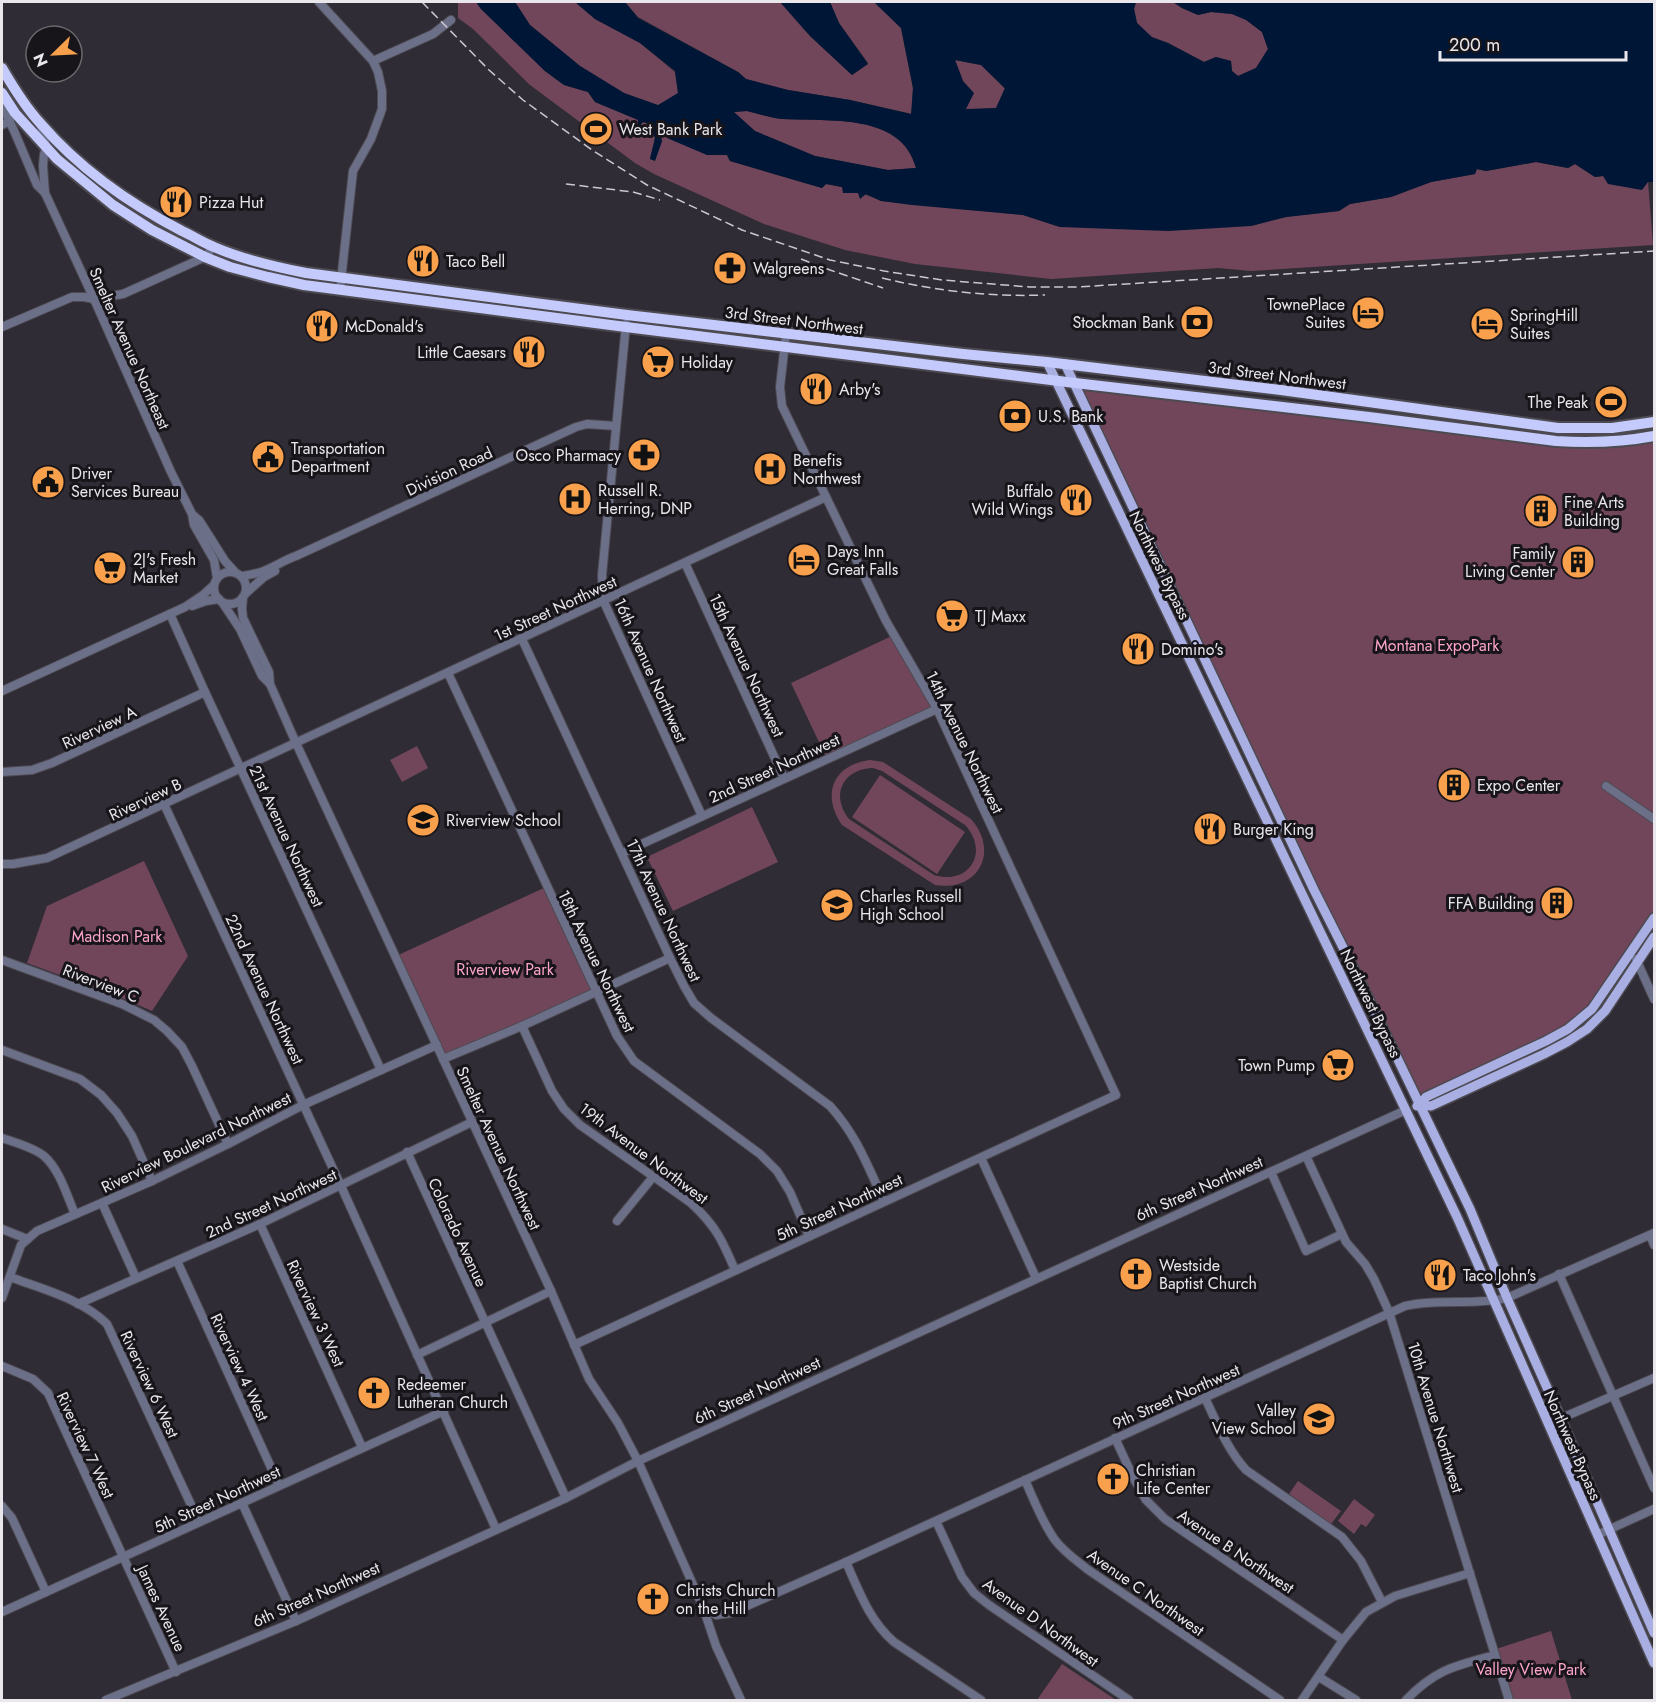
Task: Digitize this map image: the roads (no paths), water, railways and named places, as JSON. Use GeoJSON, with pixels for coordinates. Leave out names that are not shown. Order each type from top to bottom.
{"type":"FeatureCollection","features":[{"type":"Feature","properties":{"kind":"highway","name":"3rd Street Northwest"},"geometry":{"type":"LineString","coordinates":[[2,68],[40,123],[70,154],[120,194],[156,217],[213,247],[277,267],[627,315],[1065,364],[1361,400],[1558,428],[1612,428],[1654,422]]}},
{"type":"Feature","properties":{"kind":"highway","name":"3rd Street Northwest"},"geometry":{"type":"LineString","coordinates":[[2,93],[15,113],[46,148],[78,178],[113,205],[144,225],[205,257],[268,278],[340,290],[626,327],[1556,441],[1623,441],[1654,436]]}},
{"type":"Feature","properties":{"kind":"main road","name":"Northwest Bypass"},"geometry":{"type":"LineString","coordinates":[[1047,362],[1457,1217],[1597,1535],[1651,1644],[1654,1663]]}},
{"type":"Feature","properties":{"kind":"main road","name":"Northwest Bypass"},"geometry":{"type":"LineString","coordinates":[[1065,364],[1314,890],[1470,1209],[1654,1633]]}},
{"type":"Feature","properties":{"kind":"main road","name":"6th Street Northwest"},"geometry":{"type":"LineString","coordinates":[[1420,1105],[1426,1097],[1568,1029],[1592,1009],[1654,918]]}},
{"type":"Feature","properties":{"kind":"main road","name":"6th Street Northwest"},"geometry":{"type":"LineString","coordinates":[[1406,1110],[1420,1105],[1431,1106],[1567,1042],[1587,1029],[1605,1011],[1654,937]]}},
{"type":"Feature","properties":{"kind":"street"},"geometry":{"type":"LineString","coordinates":[[319,2],[373,62],[378,72],[382,92],[382,109],[371,139],[353,171],[340,290]]}},
{"type":"Feature","properties":{"kind":"street"},"geometry":{"type":"LineString","coordinates":[[373,62],[433,34],[451,20]]}},
{"type":"Feature","properties":{"kind":"street","name":"Smelter Avenue Northeast"},"geometry":{"type":"LineString","coordinates":[[2,105],[37,185],[45,193]]}},
{"type":"Feature","properties":{"kind":"street"},"geometry":{"type":"LineString","coordinates":[[2,125],[10,121]]}},
{"type":"Feature","properties":{"kind":"street","name":"Smelter Avenue Northeast"},"geometry":{"type":"LineString","coordinates":[[40,123],[46,148],[42,166],[45,193],[192,514],[194,525],[214,560],[215,581]]}},
{"type":"Feature","properties":{"kind":"street"},"geometry":{"type":"LineString","coordinates":[[2,327],[72,297],[94,299],[123,294],[205,257],[213,247]]}},
{"type":"Feature","properties":{"kind":"street","name":"16th Avenue Northwest"},"geometry":{"type":"LineString","coordinates":[[627,315],[602,575],[603,600],[702,816]]}},
{"type":"Feature","properties":{"kind":"street","name":"14th Avenue Northwest"},"geometry":{"type":"LineString","coordinates":[[786,334],[780,387],[782,406],[886,621],[937,709],[1116,1095]]}},
{"type":"Feature","properties":{"kind":"street","name":"Division Road"},"geometry":{"type":"LineString","coordinates":[[238,574],[258,573],[576,427],[587,424],[616,426]]}},
{"type":"Feature","properties":{"kind":"street","name":"1st Street Northwest"},"geometry":{"type":"LineString","coordinates":[[296,743],[826,497]]}},
{"type":"Feature","properties":{"kind":"street","name":"Smelter Avenue Northeast"},"geometry":{"type":"LineString","coordinates":[[192,514],[199,520],[222,556],[238,574]]}},
{"type":"Feature","properties":{"kind":"street","name":"Division Road"},"geometry":{"type":"LineString","coordinates":[[244,596],[264,577],[292,561],[296,556]]}},
{"type":"Feature","properties":{"kind":"street","name":"15th Avenue Northwest"},"geometry":{"type":"LineString","coordinates":[[685,563],[784,778]]}},
{"type":"Feature","properties":{"kind":"street"},"geometry":{"type":"LineString","coordinates":[[2,689],[184,607],[203,595],[223,573],[238,574],[246,582],[244,596],[234,604],[206,601],[184,607]]}},
{"type":"Feature","properties":{"kind":"street"},"geometry":{"type":"LineString","coordinates":[[215,581],[214,593],[220,601]]}},
{"type":"Feature","properties":{"kind":"street","name":"Smelter Avenue Northwest"},"geometry":{"type":"LineString","coordinates":[[244,596],[243,618],[269,672],[270,684]]}},
{"type":"Feature","properties":{"kind":"street","name":"Smelter Avenue Northwest"},"geometry":{"type":"LineString","coordinates":[[220,601],[240,629],[262,675],[270,684],[551,1291],[589,1379],[618,1423],[638,1461],[702,1605],[716,1646],[741,1701]]}},
{"type":"Feature","properties":{"kind":"street","name":"21st Avenue Northwest"},"geometry":{"type":"LineString","coordinates":[[170,614],[381,1070]]}},
{"type":"Feature","properties":{"kind":"street","name":"17th Avenue Northwest"},"geometry":{"type":"LineString","coordinates":[[522,639],[670,958],[694,1003],[830,1106],[845,1122],[858,1142],[884,1201]]}},
{"type":"Feature","properties":{"kind":"street","name":"18th Avenue Northwest"},"geometry":{"type":"LineString","coordinates":[[448,673],[617,1036],[634,1061],[760,1154],[777,1171],[790,1192],[809,1236]]}},
{"type":"Feature","properties":{"kind":"street","name":"Riverview A"},"geometry":{"type":"LineString","coordinates":[[2,772],[32,770],[52,763],[205,692]]}},
{"type":"Feature","properties":{"kind":"street","name":"2nd Street Northwest"},"geometry":{"type":"LineString","coordinates":[[622,853],[937,709]]}},
{"type":"Feature","properties":{"kind":"street","name":"Riverview B"},"geometry":{"type":"LineString","coordinates":[[2,864],[47,858],[242,770],[296,743]]}},
{"type":"Feature","properties":{"kind":"street"},"geometry":{"type":"LineString","coordinates":[[1606,786],[1654,819]]}},
{"type":"Feature","properties":{"kind":"street","name":"22nd Avenue Northwest"},"geometry":{"type":"LineString","coordinates":[[164,804],[341,1186],[496,1529]]}},
{"type":"Feature","properties":{"kind":"street"},"geometry":{"type":"LineString","coordinates":[[1632,953],[1654,999]]}},
{"type":"Feature","properties":{"kind":"street"},"geometry":{"type":"LineString","coordinates":[[443,1059],[522,1026],[670,958]]}},
{"type":"Feature","properties":{"kind":"street","name":"Riverview C"},"geometry":{"type":"LineString","coordinates":[[2,960],[140,1011],[154,1020],[182,1047],[228,1144]]}},
{"type":"Feature","properties":{"kind":"street","name":"19th Avenue Northwest"},"geometry":{"type":"LineString","coordinates":[[522,1026],[552,1091],[564,1109],[580,1125],[691,1203],[707,1218],[720,1236],[735,1270]]}},
{"type":"Feature","properties":{"kind":"street","name":"Riverview Boulevard Northwest"},"geometry":{"type":"LineString","coordinates":[[27,1239],[37,1231],[152,1181],[303,1105],[437,1045]]}},
{"type":"Feature","properties":{"kind":"street"},"geometry":{"type":"LineString","coordinates":[[2,1050],[80,1079],[101,1095],[117,1113],[132,1136],[152,1181]]}},
{"type":"Feature","properties":{"kind":"street","name":"5th Street Northwest"},"geometry":{"type":"LineString","coordinates":[[574,1345],[1116,1095]]}},
{"type":"Feature","properties":{"kind":"street","name":"6th Street Northwest"},"geometry":{"type":"LineString","coordinates":[[106,1701],[296,1621],[566,1498],[638,1461],[1406,1110]]}},
{"type":"Feature","properties":{"kind":"street","name":"2nd Street Northwest"},"geometry":{"type":"LineString","coordinates":[[78,1304],[260,1224],[472,1122]]}},
{"type":"Feature","properties":{"kind":"street"},"geometry":{"type":"LineString","coordinates":[[2,1138],[44,1156],[56,1172],[75,1214]]}},
{"type":"Feature","properties":{"kind":"street","name":"Colorado Avenue"},"geometry":{"type":"LineString","coordinates":[[407,1152],[566,1498]]}},
{"type":"Feature","properties":{"kind":"street","name":"10th Avenue Northwest"},"geometry":{"type":"LineString","coordinates":[[1306,1156],[1346,1242],[1365,1264],[1389,1312],[1509,1701]]}},
{"type":"Feature","properties":{"kind":"street"},"geometry":{"type":"LineString","coordinates":[[981,1158],[1036,1278]]}},
{"type":"Feature","properties":{"kind":"street"},"geometry":{"type":"LineString","coordinates":[[1271,1172],[1306,1251],[1342,1234]]}},
{"type":"Feature","properties":{"kind":"street"},"geometry":{"type":"LineString","coordinates":[[617,1221],[653,1177]]}},
{"type":"Feature","properties":{"kind":"street"},"geometry":{"type":"LineString","coordinates":[[102,1203],[136,1278]]}},
{"type":"Feature","properties":{"kind":"street","name":"Riverview 3 West"},"geometry":{"type":"LineString","coordinates":[[260,1224],[362,1447]]}},
{"type":"Feature","properties":{"kind":"street"},"geometry":{"type":"LineString","coordinates":[[2,1229],[27,1239],[18,1252],[2,1298]]}},
{"type":"Feature","properties":{"kind":"street"},"geometry":{"type":"LineString","coordinates":[[1652,1234],[1654,1245]]}},
{"type":"Feature","properties":{"kind":"street","name":"9th Street Northwest"},"geometry":{"type":"LineString","coordinates":[[702,1605],[716,1615],[731,1613],[1389,1312],[1418,1303],[1493,1301],[1507,1298],[1652,1234]]}},
{"type":"Feature","properties":{"kind":"street","name":"Riverview 4 West"},"geometry":{"type":"LineString","coordinates":[[177,1261],[279,1485]]}},
{"type":"Feature","properties":{"kind":"street"},"geometry":{"type":"LineString","coordinates":[[1559,1274],[1654,1488]]}},
{"type":"Feature","properties":{"kind":"street","name":"Riverview 6 West"},"geometry":{"type":"LineString","coordinates":[[10,1276],[78,1304],[98,1315],[107,1324],[199,1522]]}},
{"type":"Feature","properties":{"kind":"street"},"geometry":{"type":"LineString","coordinates":[[417,1354],[551,1291]]}},
{"type":"Feature","properties":{"kind":"street","name":"Riverview 7 West"},"geometry":{"type":"LineString","coordinates":[[2,1366],[33,1379],[48,1393],[123,1556]]}},
{"type":"Feature","properties":{"kind":"street"},"geometry":{"type":"LineString","coordinates":[[1548,1424],[1654,1378]]}},
{"type":"Feature","properties":{"kind":"street"},"geometry":{"type":"LineString","coordinates":[[1205,1398],[1235,1458],[1246,1470],[1342,1537],[1361,1561],[1382,1602]]}},
{"type":"Feature","properties":{"kind":"street","name":"5th Street Northwest"},"geometry":{"type":"LineString","coordinates":[[2,1612],[444,1411]]}},
{"type":"Feature","properties":{"kind":"street","name":"Avenue B Northwest"},"geometry":{"type":"LineString","coordinates":[[1115,1438],[1143,1494],[1165,1519],[1343,1640]]}},
{"type":"Feature","properties":{"kind":"street","name":"Avenue C Northwest"},"geometry":{"type":"LineString","coordinates":[[1025,1480],[1044,1521],[1056,1541],[1069,1555],[1280,1701]]}},
{"type":"Feature","properties":{"kind":"street"},"geometry":{"type":"LineString","coordinates":[[242,1503],[296,1621]]}},
{"type":"Feature","properties":{"kind":"street"},"geometry":{"type":"LineString","coordinates":[[2,1506],[12,1518],[46,1592]]}},
{"type":"Feature","properties":{"kind":"street"},"geometry":{"type":"LineString","coordinates":[[1597,1535],[1654,1509]]}},
{"type":"Feature","properties":{"kind":"street","name":"Avenue D Northwest"},"geometry":{"type":"LineString","coordinates":[[936,1521],[962,1577],[974,1593],[1129,1701]]}},
{"type":"Feature","properties":{"kind":"street","name":"James Avenue"},"geometry":{"type":"LineString","coordinates":[[123,1556],[176,1672]]}},
{"type":"Feature","properties":{"kind":"street"},"geometry":{"type":"LineString","coordinates":[[846,1562],[869,1613],[882,1631],[894,1642],[981,1701]]}},
{"type":"Feature","properties":{"kind":"street"},"geometry":{"type":"LineString","coordinates":[[1302,1701],[1343,1640],[1366,1612],[1395,1596],[1470,1572]]}},
{"type":"Feature","properties":{"kind":"street"},"geometry":{"type":"LineString","coordinates":[[1406,1701],[1421,1684],[1438,1673],[1495,1655]]}},
{"type":"Feature","properties":{"kind":"street"},"geometry":{"type":"LineString","coordinates":[[1319,1677],[1356,1701]]}},
{"type":"Feature","properties":{"kind":"water"},"geometry":{"type":"Polygon","coordinates":[[[476,2],[515,2],[530,25],[580,66],[624,93],[658,105],[678,93],[675,71],[640,43],[595,19],[575,2],[625,2],[638,18],[738,72],[746,79],[788,90],[850,100],[911,114],[913,88],[901,28],[874,2],[1136,2],[1134,9],[1137,23],[1152,37],[1204,62],[1216,57],[1231,61],[1232,71],[1238,76],[1256,68],[1268,49],[1262,32],[1246,20],[1232,14],[1211,12],[1198,15],[1173,2],[1654,2],[1654,182],[1648,182],[1642,190],[1608,184],[1603,176],[1595,177],[1575,164],[1568,168],[1536,162],[1486,171],[1477,169],[1475,174],[1431,182],[1391,197],[1350,204],[1339,211],[1286,217],[1251,226],[1168,231],[1060,227],[1023,215],[881,201],[866,194],[860,199],[858,193],[843,193],[842,187],[826,184],[822,188],[730,161],[727,155],[707,155],[667,138],[665,132],[660,134],[662,141],[655,161],[650,159],[655,138],[650,124],[643,122],[638,128],[638,120],[595,102],[588,92],[564,85],[545,71],[476,2]],[[955,60],[963,81],[974,93],[966,109],[996,108],[1005,88],[981,65],[955,60]],[[747,111],[734,112],[755,131],[815,156],[888,170],[916,168],[908,150],[896,137],[879,129],[841,121],[778,118],[747,111]]]}},
{"type":"Feature","properties":{"kind":"water"},"geometry":{"type":"Polygon","coordinates":[[[780,2],[830,2],[839,23],[868,64],[852,75],[810,36],[780,2]]]}},
{"type":"Feature","properties":{"kind":"railway"},"geometry":{"type":"LineString","coordinates":[[422,2],[489,70],[523,100],[592,150],[647,185],[742,230],[830,260],[884,271],[942,280],[1030,287],[1077,287],[1654,251]]}},
{"type":"Feature","properties":{"kind":"railway"},"geometry":{"type":"LineString","coordinates":[[566,184],[633,192],[660,200]]}},
{"type":"Feature","properties":{"kind":"railway"},"geometry":{"type":"LineString","coordinates":[[801,259],[883,288]]}},
{"type":"Feature","properties":{"kind":"railway"},"geometry":{"type":"LineString","coordinates":[[882,278],[963,292],[1045,295]]}},
{"type":"Feature","properties":{"kind":"place","name":"West Bank Park"},"geometry":{"type":"Point","coordinates":[596,129]}},
{"type":"Feature","properties":{"kind":"place","name":"Pizza Hut"},"geometry":{"type":"Point","coordinates":[176,202]}},
{"type":"Feature","properties":{"kind":"place","name":"Taco Bell"},"geometry":{"type":"Point","coordinates":[423,261]}},
{"type":"Feature","properties":{"kind":"place","name":"Walgreens"},"geometry":{"type":"Point","coordinates":[730,268]}},
{"type":"Feature","properties":{"kind":"place","name":"TownePlace Suites"},"geometry":{"type":"Point","coordinates":[1368,313]}},
{"type":"Feature","properties":{"kind":"place","name":"Stockman Bank"},"geometry":{"type":"Point","coordinates":[1197,322]}},
{"type":"Feature","properties":{"kind":"place","name":"SpringHill Suites"},"geometry":{"type":"Point","coordinates":[1487,324]}},
{"type":"Feature","properties":{"kind":"place","name":"McDonald's"},"geometry":{"type":"Point","coordinates":[322,326]}},
{"type":"Feature","properties":{"kind":"place","name":"Little Caesars"},"geometry":{"type":"Point","coordinates":[529,352]}},
{"type":"Feature","properties":{"kind":"place","name":"Holiday"},"geometry":{"type":"Point","coordinates":[658,362]}},
{"type":"Feature","properties":{"kind":"place","name":"Arby's"},"geometry":{"type":"Point","coordinates":[816,389]}},
{"type":"Feature","properties":{"kind":"place","name":"The Peak"},"geometry":{"type":"Point","coordinates":[1611,402]}},
{"type":"Feature","properties":{"kind":"place","name":"U.S. Bank"},"geometry":{"type":"Point","coordinates":[1015,416]}},
{"type":"Feature","properties":{"kind":"place","name":"Osco Pharmacy"},"geometry":{"type":"Point","coordinates":[644,455]}},
{"type":"Feature","properties":{"kind":"place","name":"Transportation Department"},"geometry":{"type":"Point","coordinates":[268,457]}},
{"type":"Feature","properties":{"kind":"place","name":"Benefis Northwest"},"geometry":{"type":"Point","coordinates":[770,469]}},
{"type":"Feature","properties":{"kind":"place","name":"Driver Services Bureau"},"geometry":{"type":"Point","coordinates":[48,482]}},
{"type":"Feature","properties":{"kind":"place","name":"Russell R. Herring, DNP"},"geometry":{"type":"Point","coordinates":[575,499]}},
{"type":"Feature","properties":{"kind":"place","name":"Buffalo Wild Wings"},"geometry":{"type":"Point","coordinates":[1076,500]}},
{"type":"Feature","properties":{"kind":"place","name":"Fine Arts Building"},"geometry":{"type":"Point","coordinates":[1541,511]}},
{"type":"Feature","properties":{"kind":"place","name":"Days Inn Great Falls"},"geometry":{"type":"Point","coordinates":[804,560]}},
{"type":"Feature","properties":{"kind":"place","name":"Family Living Center"},"geometry":{"type":"Point","coordinates":[1578,562]}},
{"type":"Feature","properties":{"kind":"place","name":"2J's Fresh Market"},"geometry":{"type":"Point","coordinates":[110,568]}},
{"type":"Feature","properties":{"kind":"place","name":"TJ Maxx"},"geometry":{"type":"Point","coordinates":[952,616]}},
{"type":"Feature","properties":{"kind":"place","name":"Domino's"},"geometry":{"type":"Point","coordinates":[1138,649]}},
{"type":"Feature","properties":{"kind":"place","name":"Expo Center"},"geometry":{"type":"Point","coordinates":[1454,785]}},
{"type":"Feature","properties":{"kind":"place","name":"Riverview School"},"geometry":{"type":"Point","coordinates":[423,820]}},
{"type":"Feature","properties":{"kind":"place","name":"Burger King"},"geometry":{"type":"Point","coordinates":[1210,829]}},
{"type":"Feature","properties":{"kind":"place","name":"FFA Building"},"geometry":{"type":"Point","coordinates":[1557,903]}},
{"type":"Feature","properties":{"kind":"place","name":"Charles Russell High School"},"geometry":{"type":"Point","coordinates":[837,905]}},
{"type":"Feature","properties":{"kind":"place","name":"Town Pump"},"geometry":{"type":"Point","coordinates":[1338,1065]}},
{"type":"Feature","properties":{"kind":"place","name":"Westside Baptist Church"},"geometry":{"type":"Point","coordinates":[1136,1274]}},
{"type":"Feature","properties":{"kind":"place","name":"Taco John's"},"geometry":{"type":"Point","coordinates":[1440,1275]}},
{"type":"Feature","properties":{"kind":"place","name":"Redeemer Lutheran Church"},"geometry":{"type":"Point","coordinates":[374,1393]}},
{"type":"Feature","properties":{"kind":"place","name":"Valley View School"},"geometry":{"type":"Point","coordinates":[1319,1419]}},
{"type":"Feature","properties":{"kind":"place","name":"Christian Life Center"},"geometry":{"type":"Point","coordinates":[1113,1479]}},
{"type":"Feature","properties":{"kind":"place","name":"Christs Church on the Hill"},"geometry":{"type":"Point","coordinates":[653,1599]}},
{"type":"Feature","properties":{"kind":"park label","name":"Montana ExpoPark"},"geometry":{"type":"Point","coordinates":[1437,645]}},
{"type":"Feature","properties":{"kind":"park label","name":"Madison Park"},"geometry":{"type":"Point","coordinates":[117,936]}},
{"type":"Feature","properties":{"kind":"park label","name":"Riverview Park"},"geometry":{"type":"Point","coordinates":[505,969]}},
{"type":"Feature","properties":{"kind":"park label","name":"Valley View Park"},"geometry":{"type":"Point","coordinates":[1531,1669]}}]}
